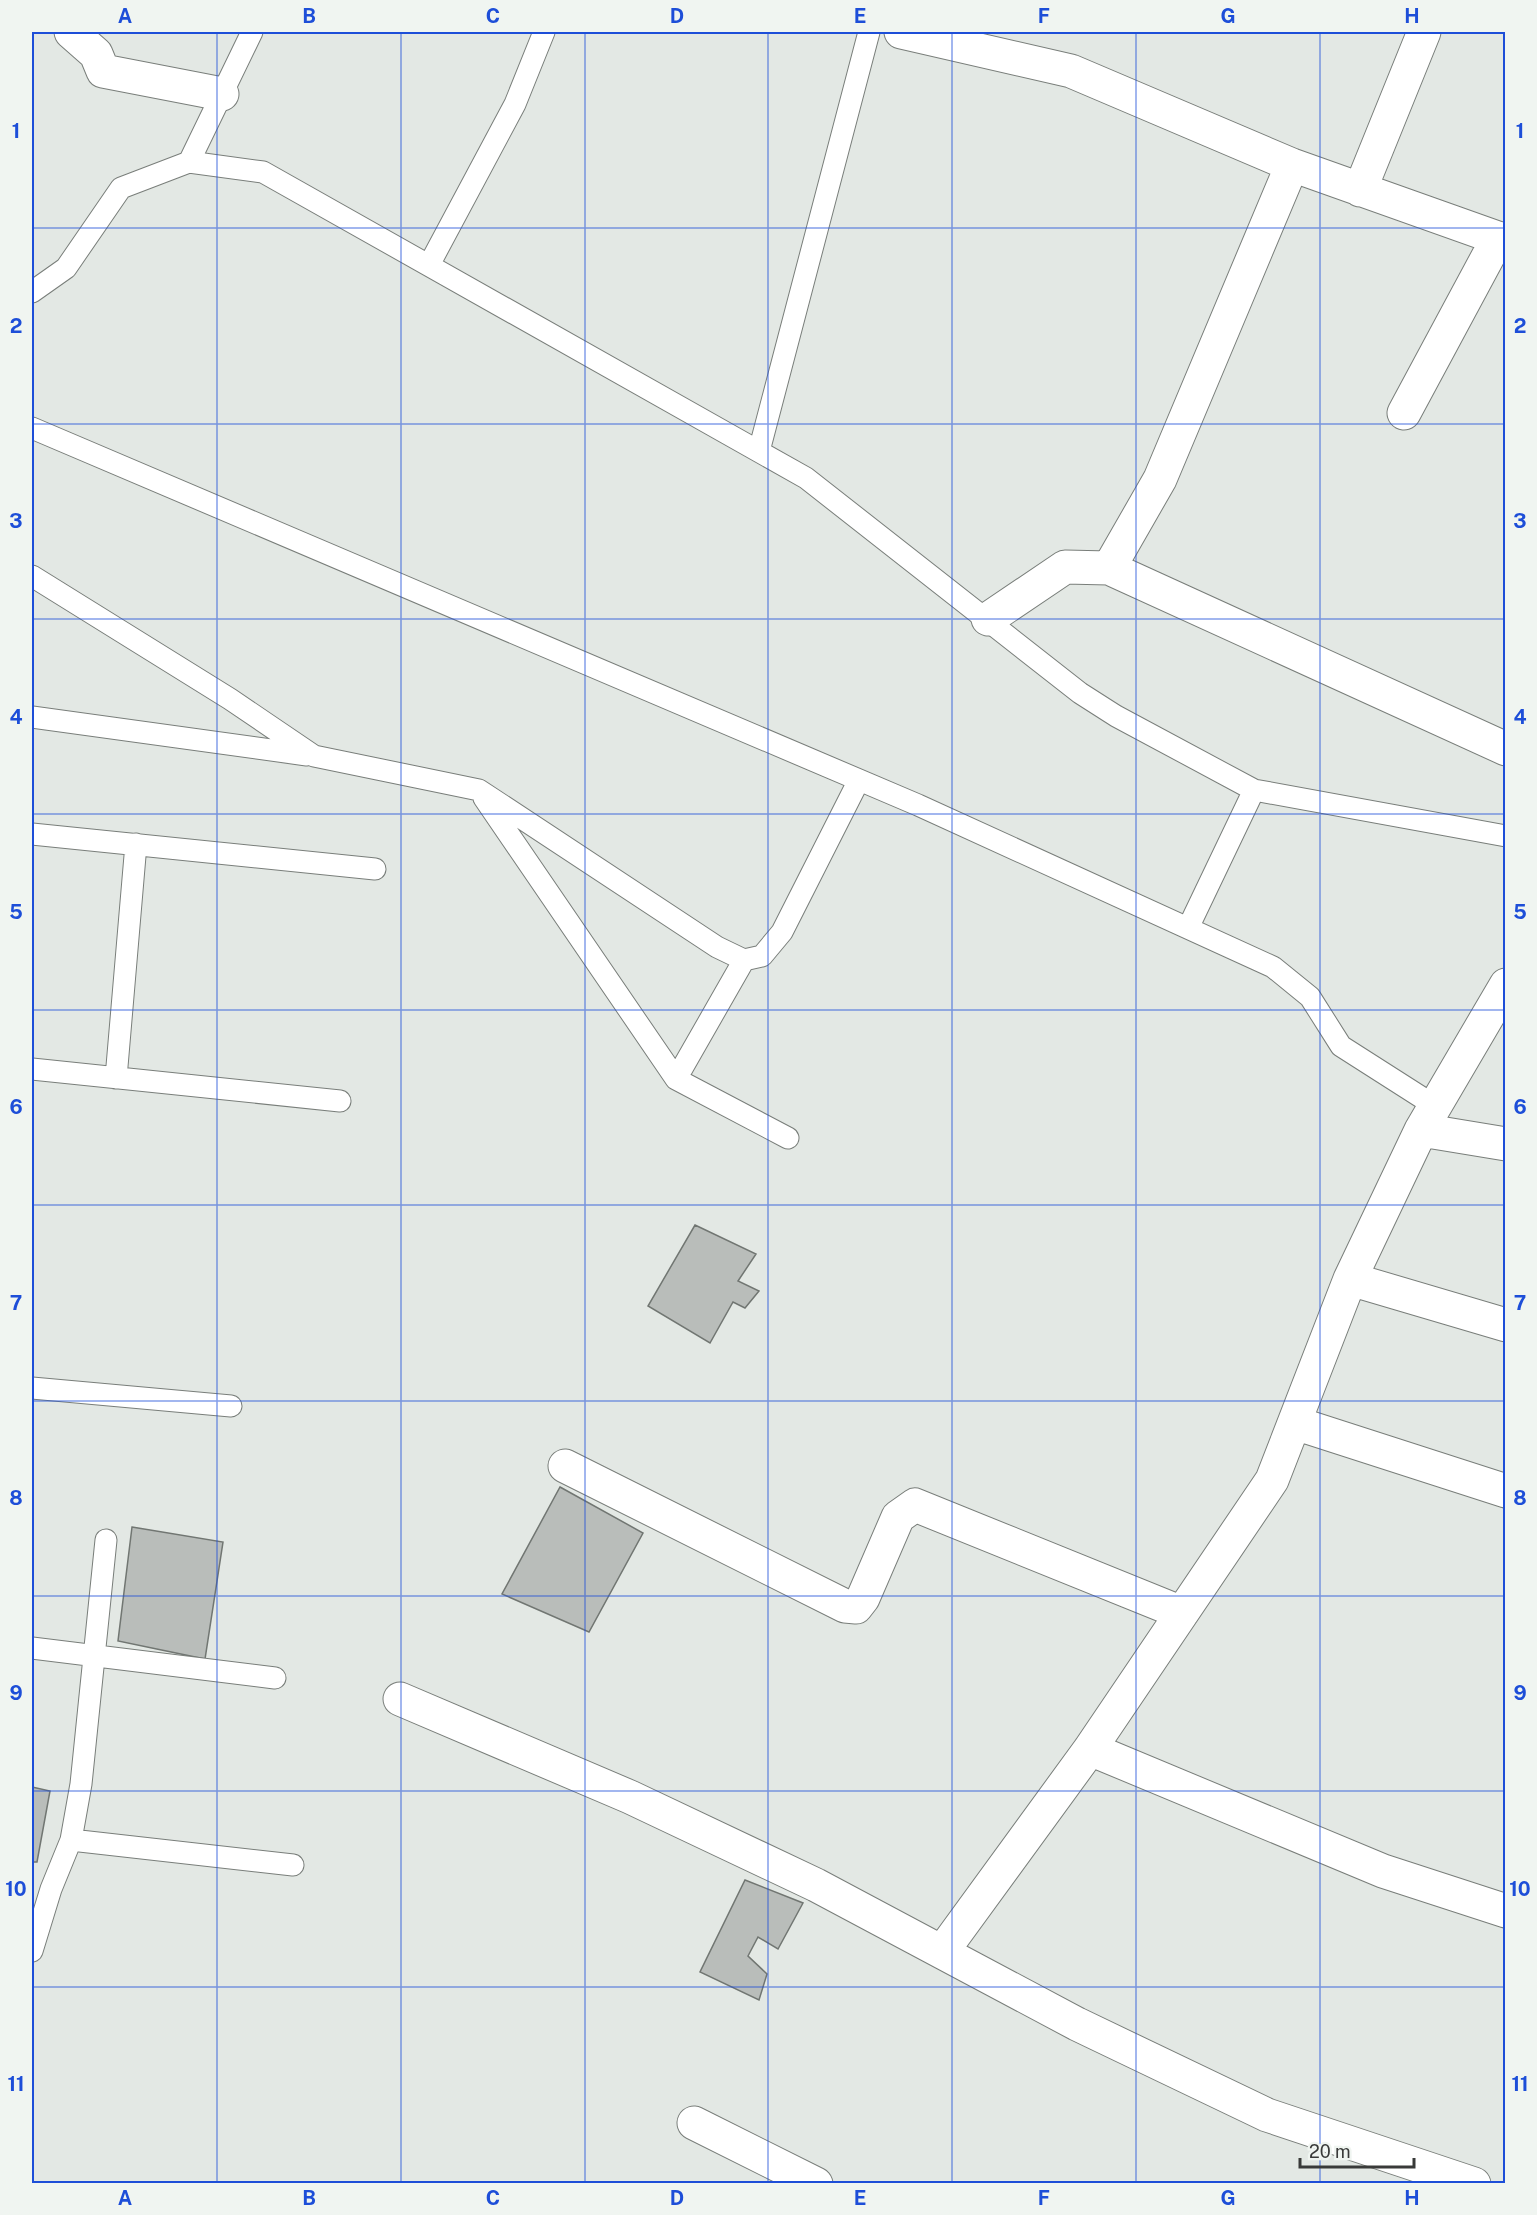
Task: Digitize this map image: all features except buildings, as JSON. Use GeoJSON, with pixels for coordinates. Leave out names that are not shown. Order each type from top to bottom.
{"type":"FeatureCollection","features":[{"type":"Feature","properties":{"kind":"street"},"geometry":{"type":"LineString","coordinates":[[71,32],[96,54],[103,71],[222,94]]}},
{"type":"Feature","properties":{"kind":"street"},"geometry":{"type":"LineString","coordinates":[[901,32],[1071,71],[1292,165],[1502,240],[1404,413]]}},
{"type":"Feature","properties":{"kind":"street"},"geometry":{"type":"LineString","coordinates":[[1360,190],[1424,32]]}},
{"type":"Feature","properties":{"kind":"street"},"geometry":{"type":"LineString","coordinates":[[1109,568],[1160,479],[1292,165]]}},
{"type":"Feature","properties":{"kind":"street"},"geometry":{"type":"LineString","coordinates":[[988,619],[1065,567],[1109,568],[1506,749]]}},
{"type":"Feature","properties":{"kind":"street"},"geometry":{"type":"LineString","coordinates":[[942,1952],[1090,1749],[1272,1480],[1350,1279],[1428,1118],[1506,985]]}},
{"type":"Feature","properties":{"kind":"street"},"geometry":{"type":"LineString","coordinates":[[1428,1118],[1506,1144]]}},
{"type":"Feature","properties":{"kind":"street"},"geometry":{"type":"LineString","coordinates":[[1350,1279],[1506,1325]]}},
{"type":"Feature","properties":{"kind":"street"},"geometry":{"type":"LineString","coordinates":[[1294,1423],[1506,1491]]}},
{"type":"Feature","properties":{"kind":"street"},"geometry":{"type":"LineString","coordinates":[[565,1466],[845,1606],[856,1607],[864,1598],[898,1517],[915,1505],[1182,1613]]}},
{"type":"Feature","properties":{"kind":"street"},"geometry":{"type":"LineString","coordinates":[[400,1700],[630,1797],[816,1885],[1077,2024],[1267,2115],[1474,2184]]}},
{"type":"Feature","properties":{"kind":"street"},"geometry":{"type":"LineString","coordinates":[[1090,1749],[1383,1871],[1506,1911]]}},
{"type":"Feature","properties":{"kind":"street"},"geometry":{"type":"LineString","coordinates":[[694,2123],[816,2184]]}},
{"type":"Feature","properties":{"kind":"lane"},"geometry":{"type":"LineString","coordinates":[[189,162],[252,32]]}},
{"type":"Feature","properties":{"kind":"lane"},"geometry":{"type":"LineString","coordinates":[[429,265],[515,104],[544,32]]}},
{"type":"Feature","properties":{"kind":"lane"},"geometry":{"type":"LineString","coordinates":[[759,452],[869,32]]}},
{"type":"Feature","properties":{"kind":"lane"},"geometry":{"type":"LineString","coordinates":[[32,292],[66,268],[121,188],[189,162],[263,172],[806,478],[1080,693],[1116,716],[1254,790],[1506,836]]}},
{"type":"Feature","properties":{"kind":"lane"},"geometry":{"type":"LineString","coordinates":[[32,428],[859,780],[1273,967],[1310,997],[1341,1046],[1428,1118]]}},
{"type":"Feature","properties":{"kind":"lane"},"geometry":{"type":"LineString","coordinates":[[32,576],[230,699],[314,756]]}},
{"type":"Feature","properties":{"kind":"lane"},"geometry":{"type":"LineString","coordinates":[[32,717],[314,756],[479,790],[717,947],[744,960],[762,956],[782,932],[859,780]]}},
{"type":"Feature","properties":{"kind":"lane"},"geometry":{"type":"LineString","coordinates":[[479,790],[676,1079],[788,1138]]}},
{"type":"Feature","properties":{"kind":"lane"},"geometry":{"type":"LineString","coordinates":[[1188,928],[1254,790]]}},
{"type":"Feature","properties":{"kind":"lane"},"geometry":{"type":"LineString","coordinates":[[32,834],[375,869]]}},
{"type":"Feature","properties":{"kind":"lane"},"geometry":{"type":"LineString","coordinates":[[116,1078],[136,844]]}},
{"type":"Feature","properties":{"kind":"lane"},"geometry":{"type":"LineString","coordinates":[[676,1079],[744,960]]}},
{"type":"Feature","properties":{"kind":"lane"},"geometry":{"type":"LineString","coordinates":[[32,1069],[340,1101]]}},
{"type":"Feature","properties":{"kind":"lane"},"geometry":{"type":"LineString","coordinates":[[32,1388],[231,1406]]}},
{"type":"Feature","properties":{"kind":"lane"},"geometry":{"type":"LineString","coordinates":[[32,1951],[51,1889],[71,1840],[81,1784],[106,1540]]}},
{"type":"Feature","properties":{"kind":"lane"},"geometry":{"type":"LineString","coordinates":[[32,1647],[94,1657],[274,1678]]}},
{"type":"Feature","properties":{"kind":"lane"},"geometry":{"type":"LineString","coordinates":[[71,1840],[292,1865]]}}]}
